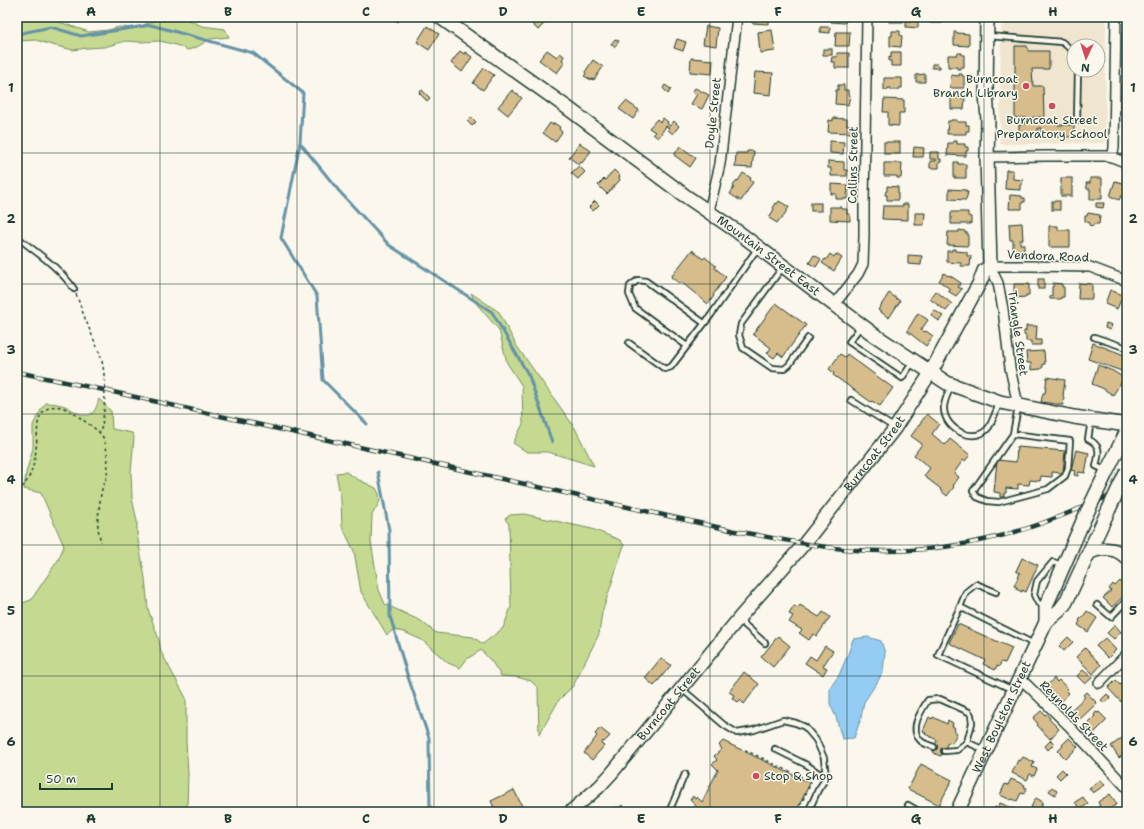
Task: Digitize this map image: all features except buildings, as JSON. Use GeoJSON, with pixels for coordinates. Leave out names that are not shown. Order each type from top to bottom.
{"type":"FeatureCollection","features":[{"type":"Feature","properties":{"kind":"main road"},"geometry":{"type":"LineString","coordinates":[[987,17],[986,94],[988,120],[987,157],[990,266]]}},
{"type":"Feature","properties":{"kind":"main road","name":"Mountain Street East"},"geometry":{"type":"LineString","coordinates":[[444,19],[738,232],[873,334],[952,385],[1000,402],[1092,420],[1127,425]]}},
{"type":"Feature","properties":{"kind":"main road","name":"Burncoat Street"},"geometry":{"type":"LineString","coordinates":[[931,372],[980,282],[984,271],[990,266]]}},
{"type":"Feature","properties":{"kind":"main road","name":"West Boylston Street"},"geometry":{"type":"LineString","coordinates":[[1046,622],[1046,606],[1083,521],[1127,431]]}},
{"type":"Feature","properties":{"kind":"main road","name":"West Boylston Street"},"geometry":{"type":"LineString","coordinates":[[960,810],[985,750],[1046,622],[1060,610],[1066,602],[1127,471]]}},
{"type":"Feature","properties":{"kind":"street"},"geometry":{"type":"LineString","coordinates":[[444,19],[461,17]]}},
{"type":"Feature","properties":{"kind":"street","name":"Doyle Street"},"geometry":{"type":"LineString","coordinates":[[709,211],[720,164],[736,17]]}},
{"type":"Feature","properties":{"kind":"street","name":"Collins Street"},"geometry":{"type":"LineString","coordinates":[[834,305],[858,274],[863,264],[867,17]]}},
{"type":"Feature","properties":{"kind":"street"},"geometry":{"type":"LineString","coordinates":[[1112,157],[1114,148],[1116,17]]}},
{"type":"Feature","properties":{"kind":"street"},"geometry":{"type":"LineString","coordinates":[[987,157],[1112,157],[1127,163]]}},
{"type":"Feature","properties":{"kind":"street","name":"Vendora Road"},"geometry":{"type":"LineString","coordinates":[[990,266],[1090,267],[1127,281]]}},
{"type":"Feature","properties":{"kind":"street","name":"Triangle Street"},"geometry":{"type":"LineString","coordinates":[[990,266],[998,283],[1003,308],[1010,368],[1018,405]]}},
{"type":"Feature","properties":{"kind":"street","name":"Burncoat Street"},"geometry":{"type":"LineString","coordinates":[[570,812],[610,774],[738,619],[804,544],[895,428],[931,372]]}},
{"type":"Feature","properties":{"kind":"street"},"geometry":{"type":"LineString","coordinates":[[1088,553],[1096,549],[1110,549],[1115,550],[1127,559]]}},
{"type":"Feature","properties":{"kind":"street"},"geometry":{"type":"LineString","coordinates":[[1099,683],[1127,654]]}},
{"type":"Feature","properties":{"kind":"street","name":"Reynolds Street"},"geometry":{"type":"LineString","coordinates":[[1020,678],[1069,726],[1127,788]]}},
{"type":"Feature","properties":{"kind":"lane"},"geometry":{"type":"LineString","coordinates":[[987,36],[1062,42],[1066,45]]}},
{"type":"Feature","properties":{"kind":"lane"},"geometry":{"type":"LineString","coordinates":[[1077,121],[1078,78]]}},
{"type":"Feature","properties":{"kind":"lane"},"geometry":{"type":"LineString","coordinates":[[17,237],[56,267],[74,289]]}},
{"type":"Feature","properties":{"kind":"lane"},"geometry":{"type":"LineString","coordinates":[[629,343],[665,369],[671,367],[758,247]]}},
{"type":"Feature","properties":{"kind":"lane"},"geometry":{"type":"LineString","coordinates":[[783,267],[741,324],[739,335],[743,348],[772,368],[784,369],[789,365],[808,338]]}},
{"type":"Feature","properties":{"kind":"lane"},"geometry":{"type":"LineString","coordinates":[[687,346],[635,308],[629,294],[630,286],[638,280],[646,281],[704,323]]}},
{"type":"Feature","properties":{"kind":"lane"},"geometry":{"type":"LineString","coordinates":[[861,325],[849,342],[902,378],[914,361]]}},
{"type":"Feature","properties":{"kind":"lane"},"geometry":{"type":"LineString","coordinates":[[1094,336],[1127,348]]}},
{"type":"Feature","properties":{"kind":"lane"},"geometry":{"type":"LineString","coordinates":[[952,385],[944,404],[944,411],[948,422],[957,431],[963,434],[969,435],[981,433],[988,428],[1000,402]]}},
{"type":"Feature","properties":{"kind":"lane"},"geometry":{"type":"LineString","coordinates":[[851,400],[895,428]]}},
{"type":"Feature","properties":{"kind":"lane"},"geometry":{"type":"LineString","coordinates":[[1013,434],[1070,441],[1068,468],[1065,476],[1048,489],[999,502],[987,502],[977,497],[972,492],[1013,434],[1018,405]]}},
{"type":"Feature","properties":{"kind":"lane"},"geometry":{"type":"LineString","coordinates":[[1092,420],[1088,439],[1098,446],[1099,454],[1096,466],[1106,473]]}},
{"type":"Feature","properties":{"kind":"lane"},"geometry":{"type":"LineString","coordinates":[[1046,606],[1038,603],[1034,595],[1037,581],[1053,562],[1064,565]]}},
{"type":"Feature","properties":{"kind":"lane"},"geometry":{"type":"LineString","coordinates":[[996,592],[976,584],[966,592],[938,655],[1013,690]]}},
{"type":"Feature","properties":{"kind":"lane"},"geometry":{"type":"LineString","coordinates":[[1097,605],[1111,616],[1127,600]]}},
{"type":"Feature","properties":{"kind":"lane"},"geometry":{"type":"LineString","coordinates":[[960,608],[1035,645]]}},
{"type":"Feature","properties":{"kind":"lane"},"geometry":{"type":"LineString","coordinates":[[738,619],[765,644]]}},
{"type":"Feature","properties":{"kind":"lane"},"geometry":{"type":"LineString","coordinates":[[681,688],[724,726],[737,733],[754,730],[783,720],[805,727],[816,740],[824,758],[826,778],[818,790],[808,812]]}},
{"type":"Feature","properties":{"kind":"lane"},"geometry":{"type":"LineString","coordinates":[[934,747],[921,741],[916,734],[916,726],[920,712],[928,700],[940,699],[969,712],[972,723],[967,742],[957,750],[944,751]]}},
{"type":"Feature","properties":{"kind":"lane"},"geometry":{"type":"LineString","coordinates":[[967,742],[985,750]]}},
{"type":"Feature","properties":{"kind":"lane"},"geometry":{"type":"LineString","coordinates":[[775,749],[807,765],[826,778]]}},
{"type":"Feature","properties":{"kind":"lane"},"geometry":{"type":"LineString","coordinates":[[669,812],[685,774]]}},
{"type":"Feature","properties":{"kind":"lane"},"geometry":{"type":"LineString","coordinates":[[908,805],[920,812]]}},
{"type":"Feature","properties":{"kind":"path"},"geometry":{"type":"LineString","coordinates":[[74,289],[103,365],[104,404],[103,421],[100,433]]}},
{"type":"Feature","properties":{"kind":"path"},"geometry":{"type":"LineString","coordinates":[[17,492],[30,474],[36,447],[40,417],[48,407],[58,406],[70,411],[100,433],[104,440],[108,468],[101,492],[98,518],[101,542]]}},
{"type":"Feature","properties":{"kind":"path"},"geometry":{"type":"LineString","coordinates":[[745,750],[810,781],[811,783],[797,812]]}},
{"type":"Feature","properties":{"kind":"shaded area","name":"Burncoat Street Preparatory School"},"geometry":{"type":"Polygon","coordinates":[[[1001,17],[1106,17],[1106,38],[1066,38],[1066,78],[1106,78],[1105,143],[1000,144],[1001,17]]]}},
{"type":"Feature","properties":{"kind":"green space"},"geometry":{"type":"Polygon","coordinates":[[[17,17],[44,17],[89,32],[119,27],[136,28],[162,17],[186,19],[202,26],[225,29],[229,37],[210,39],[197,47],[188,50],[160,41],[126,41],[104,47],[73,50],[36,40],[17,41],[17,17]]]}},
{"type":"Feature","properties":{"kind":"green space"},"geometry":{"type":"Polygon","coordinates":[[[471,293],[499,312],[516,345],[575,428],[594,466],[548,452],[527,452],[513,443],[523,424],[522,386],[507,363],[499,330],[475,302],[471,293]]]}},
{"type":"Feature","properties":{"kind":"green space"},"geometry":{"type":"Polygon","coordinates":[[[99,399],[111,411],[112,429],[132,433],[134,437],[131,472],[132,498],[137,521],[137,534],[145,578],[148,609],[159,640],[161,652],[186,698],[188,773],[186,812],[17,812],[17,605],[31,600],[58,560],[64,546],[41,493],[24,489],[26,473],[33,448],[33,425],[46,403],[63,405],[80,414],[88,415],[93,412],[99,399]]]}},
{"type":"Feature","properties":{"kind":"green space"},"geometry":{"type":"Polygon","coordinates":[[[346,472],[376,488],[379,494],[380,501],[372,515],[371,542],[379,590],[385,604],[421,621],[436,633],[473,637],[483,644],[503,628],[511,607],[509,524],[505,519],[510,515],[524,514],[592,529],[620,540],[624,545],[602,613],[599,634],[573,686],[559,700],[539,735],[538,688],[531,681],[517,677],[501,676],[492,662],[481,650],[467,659],[460,668],[448,663],[422,640],[404,632],[393,630],[387,635],[361,592],[354,551],[342,526],[341,500],[336,473],[346,472]]]}},
{"type":"Feature","properties":{"kind":"water"},"geometry":{"type":"Polygon","coordinates":[[[868,637],[881,641],[885,653],[883,671],[864,702],[861,718],[854,738],[842,739],[836,717],[830,704],[830,688],[839,675],[853,639],[868,637]]]}},
{"type":"Feature","properties":{"kind":"waterway"},"geometry":{"type":"LineString","coordinates":[[17,34],[51,27],[81,36],[151,25],[253,53],[303,93],[300,143],[281,238],[317,296],[323,380],[367,424]]}},
{"type":"Feature","properties":{"kind":"waterway"},"geometry":{"type":"LineString","coordinates":[[300,143],[339,191],[389,245],[492,312],[529,376],[552,442]]}},
{"type":"Feature","properties":{"kind":"waterway"},"geometry":{"type":"LineString","coordinates":[[378,472],[389,530],[390,616],[407,674],[429,738],[430,812]]}},
{"type":"Feature","properties":{"kind":"railway"},"geometry":{"type":"LineString","coordinates":[[17,372],[104,390],[735,531],[840,549],[901,551],[970,543],[1037,525],[1127,488]]}},
{"type":"Feature","properties":{"kind":"place","name":"Burncoat Branch Library"},"geometry":{"type":"Point","coordinates":[1026,86]}},
{"type":"Feature","properties":{"kind":"place","name":"Burncoat Street Preparatory School"},"geometry":{"type":"Point","coordinates":[1052,106]}},
{"type":"Feature","properties":{"kind":"place","name":"Stop & Shop"},"geometry":{"type":"Point","coordinates":[756,776]}}]}
